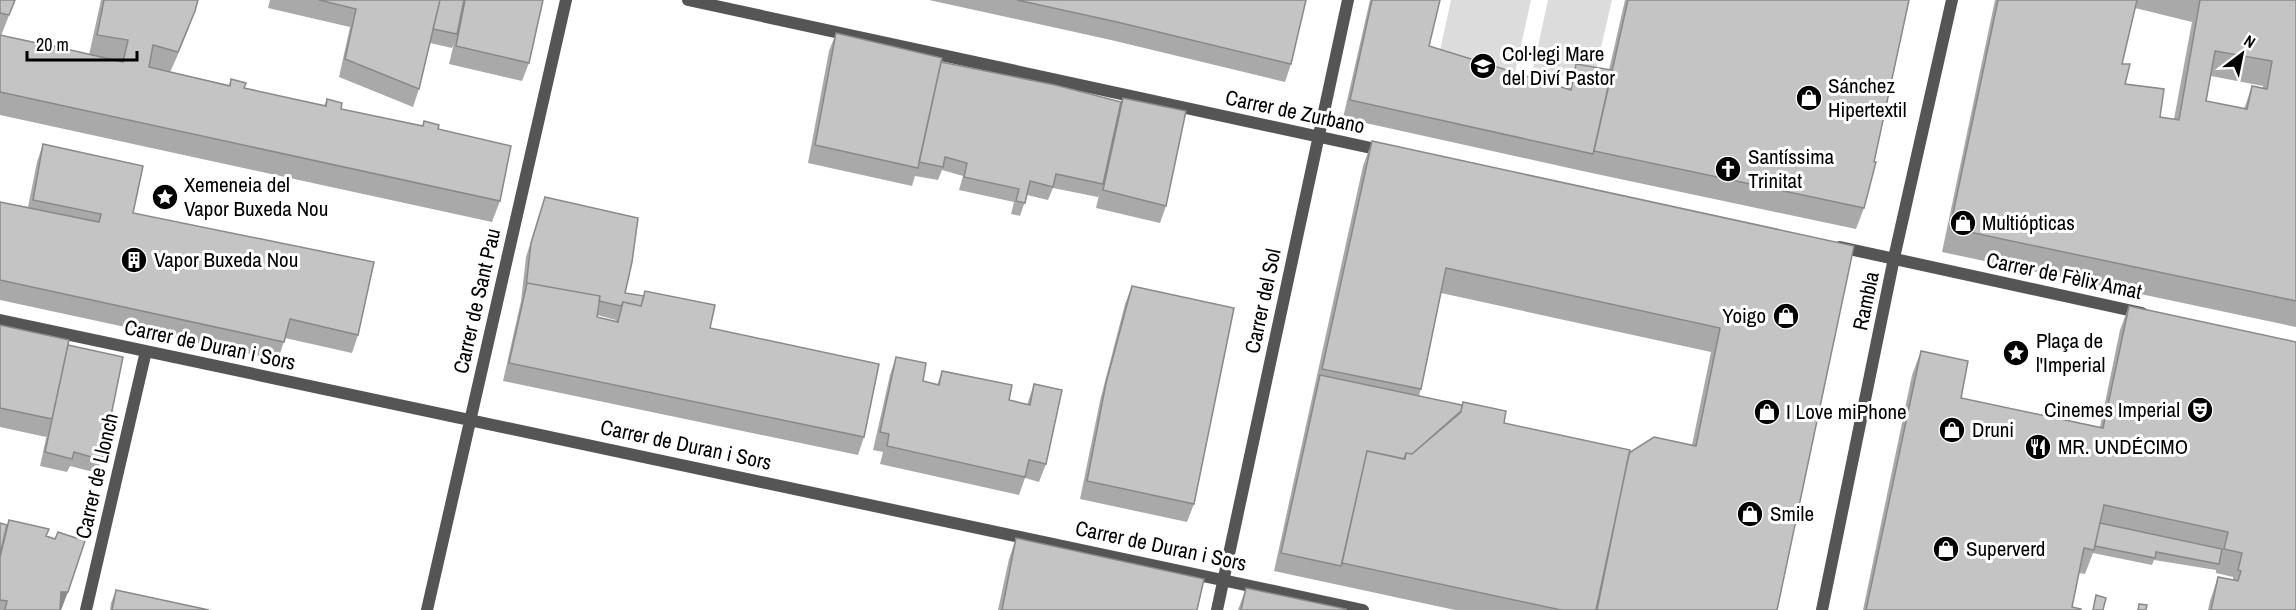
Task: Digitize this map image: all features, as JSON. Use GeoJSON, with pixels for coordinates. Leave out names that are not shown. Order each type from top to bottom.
{"type":"FeatureCollection","features":[{"type":"Feature","properties":{"kind":"street","name":"Carrer de Sant Pau"},"geometry":{"type":"LineString","coordinates":[[427,610],[566,0]]}},
{"type":"Feature","properties":{"kind":"street","name":"Carrer de Zurbano"},"geometry":{"type":"LineString","coordinates":[[688,0],[1398,154]]}},
{"type":"Feature","properties":{"kind":"street","name":"Carrer del Sol"},"geometry":{"type":"LineString","coordinates":[[1217,610],[1348,0]]}},
{"type":"Feature","properties":{"kind":"street","name":"Rambla"},"geometry":{"type":"LineString","coordinates":[[1822,610],[1894,258],[1952,0]]}},
{"type":"Feature","properties":{"kind":"street"},"geometry":{"type":"LineString","coordinates":[[1825,244],[1894,258]]}},
{"type":"Feature","properties":{"kind":"street","name":"Carrer de Fèlix Amat"},"geometry":{"type":"LineString","coordinates":[[1894,258],[2158,316]]}},
{"type":"Feature","properties":{"kind":"street","name":"Carrer de Duran i Sors"},"geometry":{"type":"LineString","coordinates":[[0,320],[1363,610]]}},
{"type":"Feature","properties":{"kind":"street","name":"Carrer de Llonch"},"geometry":{"type":"LineString","coordinates":[[86,610],[146,351]]}},
{"type":"Feature","properties":{"kind":"shaded area"},"geometry":{"type":"Polygon","coordinates":[[[1451,0],[1531,0],[1514,77],[1438,60],[1451,0]]]}},
{"type":"Feature","properties":{"kind":"shaded area"},"geometry":{"type":"Polygon","coordinates":[[[1548,0],[1612,0],[1593,82],[1533,69],[1548,0]]]}},
{"type":"Feature","properties":{"kind":"building"},"geometry":{"type":"Polygon","coordinates":[[[0,0],[15,0],[9,15],[0,13],[0,0]]]}},
{"type":"Feature","properties":{"kind":"building"},"geometry":{"type":"Polygon","coordinates":[[[104,0],[198,0],[178,52],[153,45],[149,67],[230,86],[231,79],[246,83],[244,88],[326,106],[327,99],[342,103],[341,109],[423,126],[424,121],[439,125],[438,129],[511,146],[500,201],[0,92],[0,35],[37,43],[38,38],[53,40],[53,46],[123,62],[128,40],[97,35],[104,0]]]}},
{"type":"Feature","properties":{"kind":"building"},"geometry":{"type":"Polygon","coordinates":[[[319,0],[440,0],[419,89],[345,59],[356,9],[319,0]]]}},
{"type":"Feature","properties":{"kind":"building"},"geometry":{"type":"Polygon","coordinates":[[[440,0],[464,0],[457,34],[433,29],[440,0]]]}},
{"type":"Feature","properties":{"kind":"building"},"geometry":{"type":"Polygon","coordinates":[[[465,0],[543,0],[529,63],[456,46],[465,0]]]}},
{"type":"Feature","properties":{"kind":"building"},"geometry":{"type":"Polygon","coordinates":[[[1017,0],[1306,0],[1291,64],[1017,0]]]}},
{"type":"Feature","properties":{"kind":"building"},"geometry":{"type":"Polygon","coordinates":[[[1372,0],[1440,0],[1429,46],[1571,90],[1576,64],[1612,70],[1593,154],[1350,100],[1372,0]]]}},
{"type":"Feature","properties":{"kind":"building"},"geometry":{"type":"Polygon","coordinates":[[[1628,0],[1909,0],[1874,162],[1876,162],[1864,208],[1594,151],[1628,0]]]}},
{"type":"Feature","properties":{"kind":"building"},"geometry":{"type":"Polygon","coordinates":[[[1998,0],[2137,0],[2122,64],[2130,64],[2125,84],[2164,89],[2160,117],[2179,120],[2200,0],[2296,0],[2296,301],[1950,228],[1998,0]],[[2215,51],[2206,101],[2247,109],[2252,86],[2267,89],[2272,61],[2215,51]]]}},
{"type":"Feature","properties":{"kind":"building"},"geometry":{"type":"Polygon","coordinates":[[[836,33],[942,58],[918,168],[815,145],[836,33]]]}},
{"type":"Feature","properties":{"kind":"building"},"geometry":{"type":"Polygon","coordinates":[[[941,62],[1055,85],[1121,102],[1103,184],[1056,174],[1053,187],[1030,181],[1025,203],[1016,201],[1019,189],[964,177],[967,163],[945,157],[943,167],[919,162],[941,62]]]}},
{"type":"Feature","properties":{"kind":"building"},"geometry":{"type":"Polygon","coordinates":[[[1123,98],[1186,111],[1166,206],[1103,190],[1123,98]]]}},
{"type":"Feature","properties":{"kind":"building"},"geometry":{"type":"Polygon","coordinates":[[[1372,141],[1854,246],[1777,610],[1597,610],[1629,453],[1654,437],[1696,446],[1720,328],[1446,268],[1421,389],[1322,369],[1372,141]]]}},
{"type":"Feature","properties":{"kind":"building","name":"Vapor Buxeda Nou"},"geometry":{"type":"Polygon","coordinates":[[[43,144],[143,166],[133,213],[374,262],[358,335],[290,319],[284,342],[0,280],[0,202],[99,222],[101,214],[33,200],[43,144]]]}},
{"type":"Feature","properties":{"kind":"building"},"geometry":{"type":"Polygon","coordinates":[[[545,197],[638,218],[625,293],[644,296],[641,306],[623,302],[621,306],[599,301],[600,296],[527,283],[526,287],[531,243],[545,197]]]}},
{"type":"Feature","properties":{"kind":"building"},"geometry":{"type":"Polygon","coordinates":[[[527,283],[600,296],[597,317],[618,322],[623,302],[641,306],[645,291],[715,305],[710,328],[879,364],[864,437],[509,363],[527,283]]]}},
{"type":"Feature","properties":{"kind":"building"},"geometry":{"type":"Polygon","coordinates":[[[1132,286],[1234,308],[1194,504],[1087,481],[1106,383],[1132,286]]]}},
{"type":"Feature","properties":{"kind":"building"},"geometry":{"type":"Polygon","coordinates":[[[2129,306],[2296,342],[2296,610],[2211,610],[2218,577],[2238,581],[2241,571],[2238,570],[2242,553],[2224,549],[2228,532],[2104,505],[2094,550],[2084,548],[2072,607],[2081,610],[1866,610],[1921,351],[1968,361],[1961,398],[2103,428],[2129,306]]]}},
{"type":"Feature","properties":{"kind":"building"},"geometry":{"type":"Polygon","coordinates":[[[0,325],[69,340],[52,419],[0,408],[0,325]]]}},
{"type":"Feature","properties":{"kind":"building"},"geometry":{"type":"Polygon","coordinates":[[[68,345],[123,357],[102,460],[74,452],[72,459],[45,452],[68,345]]]}},
{"type":"Feature","properties":{"kind":"building"},"geometry":{"type":"Polygon","coordinates":[[[896,357],[926,363],[923,381],[939,385],[942,371],[1012,385],[1009,400],[1030,405],[1034,384],[1062,390],[1046,464],[1029,460],[1025,477],[887,446],[889,434],[880,432],[896,357]]]}},
{"type":"Feature","properties":{"kind":"building"},"geometry":{"type":"Polygon","coordinates":[[[1320,375],[1462,405],[1461,412],[1412,454],[1406,453],[1404,459],[1367,451],[1341,566],[1281,553],[1320,375]]]}},
{"type":"Feature","properties":{"kind":"building"},"geometry":{"type":"Polygon","coordinates":[[[1463,402],[1506,411],[1504,423],[1630,450],[1596,610],[1561,610],[1342,563],[1367,451],[1405,459],[1406,453],[1412,454],[1461,411],[1463,402]]]}},
{"type":"Feature","properties":{"kind":"building"},"geometry":{"type":"Polygon","coordinates":[[[9,520],[49,529],[46,536],[55,539],[58,532],[85,541],[68,592],[61,592],[60,610],[5,610],[7,601],[0,600],[0,557],[9,520]]]}},
{"type":"Feature","properties":{"kind":"building"},"geometry":{"type":"Polygon","coordinates":[[[0,523],[7,525],[0,555],[0,523]]]}},
{"type":"Feature","properties":{"kind":"building"},"geometry":{"type":"Polygon","coordinates":[[[2100,523],[2222,549],[2219,564],[2156,552],[2155,558],[2095,546],[2100,523]]]}},
{"type":"Feature","properties":{"kind":"building"},"geometry":{"type":"Polygon","coordinates":[[[1016,538],[1204,579],[1197,610],[1002,610],[1016,538]]]}},
{"type":"Feature","properties":{"kind":"building"},"geometry":{"type":"Polygon","coordinates":[[[1246,588],[1346,609],[1346,610],[1241,610],[1246,588]]]}},
{"type":"Feature","properties":{"kind":"building"},"geometry":{"type":"Polygon","coordinates":[[[116,590],[209,610],[112,610],[116,590]]]}},
{"type":"Feature","properties":{"kind":"building"},"geometry":{"type":"Polygon","coordinates":[[[2096,595],[2106,598],[2103,610],[2093,610],[2096,595]]]}},
{"type":"Feature","properties":{"kind":"building"},"geometry":{"type":"Polygon","coordinates":[[[2139,604],[2147,605],[2146,610],[2138,610],[2139,604]]]}},
{"type":"Feature","properties":{"kind":"place","name":"Col·legi Mare del Diví Pastor"},"geometry":{"type":"Point","coordinates":[1483,66]}},
{"type":"Feature","properties":{"kind":"place","name":"Sánchez Hipertextil"},"geometry":{"type":"Point","coordinates":[1809,98]}},
{"type":"Feature","properties":{"kind":"place","name":"Santíssima Trinitat"},"geometry":{"type":"Point","coordinates":[1728,169]}},
{"type":"Feature","properties":{"kind":"place","name":"Xemeneia del Vapor Buxeda Nou"},"geometry":{"type":"Point","coordinates":[165,197]}},
{"type":"Feature","properties":{"kind":"place","name":"Multiópticas"},"geometry":{"type":"Point","coordinates":[1963,223]}},
{"type":"Feature","properties":{"kind":"place","name":"Vapor Buxeda Nou"},"geometry":{"type":"Point","coordinates":[134,260]}},
{"type":"Feature","properties":{"kind":"place","name":"Yoigo"},"geometry":{"type":"Point","coordinates":[1786,316]}},
{"type":"Feature","properties":{"kind":"place","name":"Plaça de l'Imperial"},"geometry":{"type":"Point","coordinates":[2016,353]}},
{"type":"Feature","properties":{"kind":"place","name":"Cinemes Imperial"},"geometry":{"type":"Point","coordinates":[2200,410]}},
{"type":"Feature","properties":{"kind":"place","name":"I Love miPhone"},"geometry":{"type":"Point","coordinates":[1767,412]}},
{"type":"Feature","properties":{"kind":"place","name":"Druni"},"geometry":{"type":"Point","coordinates":[1952,430]}},
{"type":"Feature","properties":{"kind":"place","name":"MR. UNDÉCIMO"},"geometry":{"type":"Point","coordinates":[2038,447]}},
{"type":"Feature","properties":{"kind":"place","name":"Smile"},"geometry":{"type":"Point","coordinates":[1750,514]}},
{"type":"Feature","properties":{"kind":"place","name":"Superverd"},"geometry":{"type":"Point","coordinates":[1946,549]}}]}
